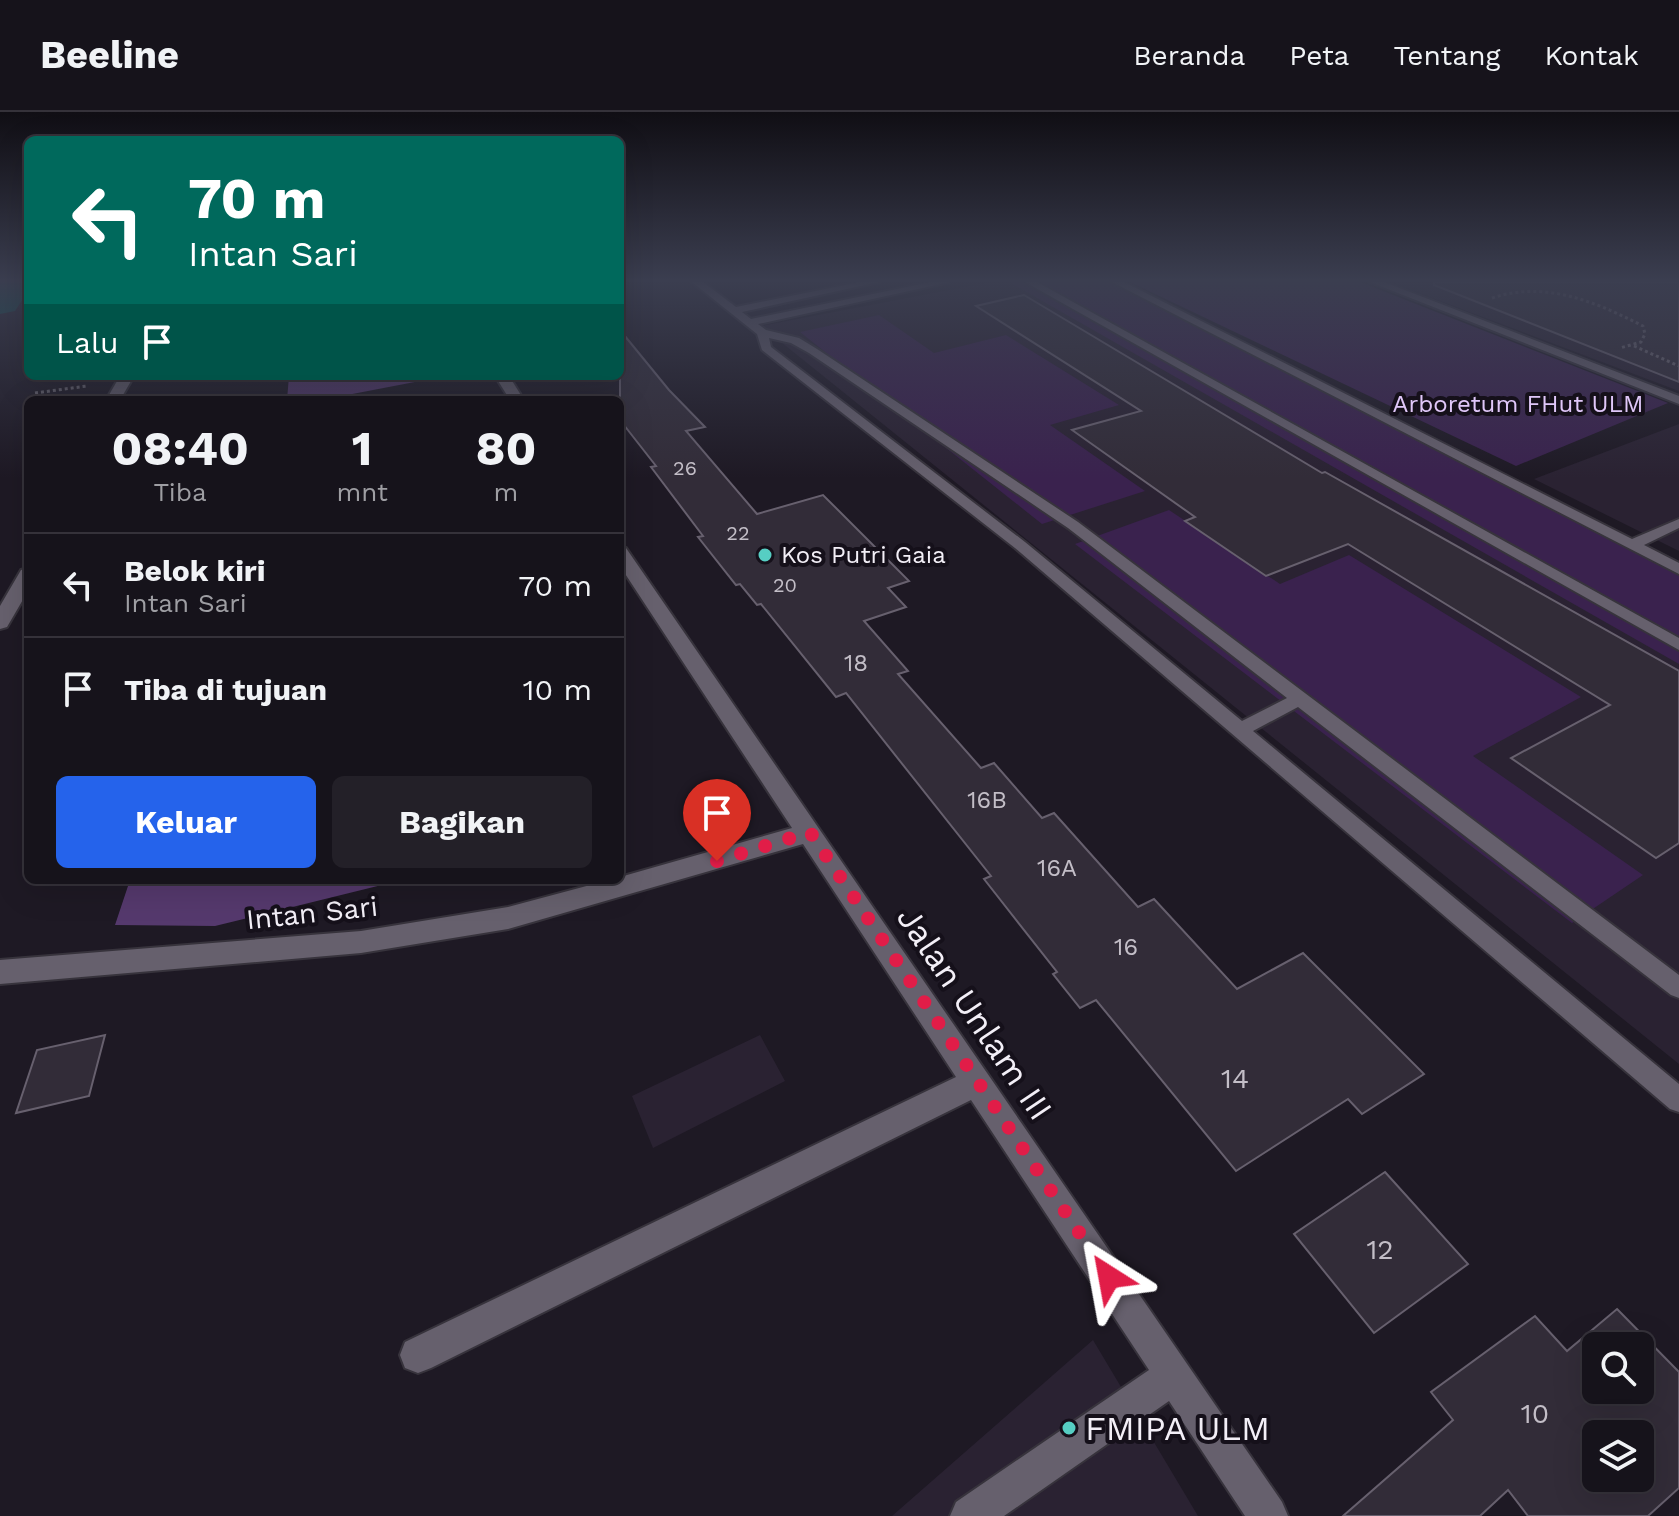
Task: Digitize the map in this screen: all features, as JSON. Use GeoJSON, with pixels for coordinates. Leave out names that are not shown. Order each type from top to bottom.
{"type":"FeatureCollection","features":[{"type":"Feature","properties":{"kind":"street","name":"Jalan Unlam III"},"geometry":{"type":"LineString","coordinates":[[624,558],[1268,1516]]}},
{"type":"Feature","properties":{"kind":"street"},"geometry":{"type":"LineString","coordinates":[[0,623],[24,581]]}},
{"type":"Feature","properties":{"kind":"street","name":"Intan Sari"},"geometry":{"type":"LineString","coordinates":[[0,972],[361,942],[508,918],[717,861],[810,832]]}},
{"type":"Feature","properties":{"kind":"street"},"geometry":{"type":"LineString","coordinates":[[418,1355],[978,1081]]}},
{"type":"Feature","properties":{"kind":"street"},"geometry":{"type":"LineString","coordinates":[[970,1516],[1174,1375]]}},
{"type":"Feature","properties":{"kind":"lane"},"geometry":{"type":"LineString","coordinates":[[766,348],[1020,545],[1679,1100]]}},
{"type":"Feature","properties":{"kind":"lane"},"geometry":{"type":"LineString","coordinates":[[807,348],[1073,525],[1679,988]]}},
{"type":"Feature","properties":{"kind":"lane"},"geometry":{"type":"LineString","coordinates":[[1147,348],[1679,645]]}},
{"type":"Feature","properties":{"kind":"lane"},"geometry":{"type":"LineString","coordinates":[[1245,348],[1679,569]]}},
{"type":"Feature","properties":{"kind":"lane"},"geometry":{"type":"LineString","coordinates":[[1544,348],[1679,400]]}},
{"type":"Feature","properties":{"kind":"lane"},"geometry":{"type":"LineString","coordinates":[[1632,545],[1679,523]]}},
{"type":"Feature","properties":{"kind":"lane"},"geometry":{"type":"LineString","coordinates":[[1240,730],[1298,699]]}},
{"type":"Feature","properties":{"kind":"path"},"geometry":{"type":"LineString","coordinates":[[1565,356],[1623,348]]}},
{"type":"Feature","properties":{"kind":"path"},"geometry":{"type":"LineString","coordinates":[[1636,348],[1679,366]]}},
{"type":"Feature","properties":{"kind":"path"},"geometry":{"type":"LineString","coordinates":[[35,393],[120,380]]}},
{"type":"Feature","properties":{"kind":"shaded area"},"geometry":{"type":"Polygon","coordinates":[[[788,348],[1128,348],[1679,651],[1679,1064],[788,348]]]}},
{"type":"Feature","properties":{"kind":"shaded area"},"geometry":{"type":"Polygon","coordinates":[[[1564,348],[1679,348],[1679,391],[1564,348]]]}},
{"type":"Feature","properties":{"kind":"shaded area"},"geometry":{"type":"Polygon","coordinates":[[[289,380],[425,380],[342,396],[287,396],[289,380]]]}},
{"type":"Feature","properties":{"kind":"shaded area"},"geometry":{"type":"Polygon","coordinates":[[[1679,424],[1679,551],[1534,479],[1679,424]]]}},
{"type":"Feature","properties":{"kind":"shaded area"},"geometry":{"type":"Polygon","coordinates":[[[129,884],[386,884],[215,926],[115,925],[129,884]]]}},
{"type":"Feature","properties":{"kind":"shaded area"},"geometry":{"type":"Polygon","coordinates":[[[760,1035],[785,1081],[653,1148],[632,1096],[760,1035]]]}},
{"type":"Feature","properties":{"kind":"shaded area","name":"FMIPA ULM"},"geometry":{"type":"Polygon","coordinates":[[[1093,1340],[1198,1516],[892,1516],[1093,1340]]]}},
{"type":"Feature","properties":{"kind":"green space"},"geometry":{"type":"Polygon","coordinates":[[[820,348],[926,348],[934,353],[956,348],[1026,348],[1119,405],[1050,425],[1145,491],[1042,524],[820,348]]]}},
{"type":"Feature","properties":{"kind":"green space"},"geometry":{"type":"Polygon","coordinates":[[[1124,348],[1249,348],[1679,563],[1679,664],[1124,348]]]}},
{"type":"Feature","properties":{"kind":"green space","name":"Arboretum FHut ULM"},"geometry":{"type":"Polygon","coordinates":[[[1267,348],[1527,348],[1668,403],[1516,466],[1267,348]]]}},
{"type":"Feature","properties":{"kind":"green space"},"geometry":{"type":"Polygon","coordinates":[[[1169,510],[1280,584],[1349,555],[1581,697],[1473,756],[1643,875],[1572,923],[1075,544],[1169,510]]]}},
{"type":"Feature","properties":{"kind":"building"},"geometry":{"type":"Polygon","coordinates":[[[624,348],[634,348],[705,427],[686,431],[757,514],[823,495],[909,581],[888,588],[906,607],[864,621],[908,671],[898,674],[981,768],[994,763],[1042,818],[1054,813],[1138,907],[1154,899],[1237,989],[1303,953],[1424,1074],[1362,1114],[1348,1099],[1236,1171],[1096,1000],[1080,1008],[1053,974],[1057,972],[984,879],[991,876],[846,693],[836,697],[761,604],[757,605],[740,584],[736,585],[698,537],[703,536],[624,425],[624,396],[620,396],[620,380],[624,380],[624,348]]]}},
{"type":"Feature","properties":{"kind":"building"},"geometry":{"type":"Polygon","coordinates":[[[1041,348],[1112,348],[1322,473],[1679,671],[1679,843],[1656,858],[1511,758],[1610,705],[1348,544],[1266,576],[1185,521],[1195,517],[1072,430],[1141,411],[1041,348]]]}},
{"type":"Feature","properties":{"kind":"building"},"geometry":{"type":"Polygon","coordinates":[[[1592,348],[1679,348],[1679,382],[1592,348]]]}},
{"type":"Feature","properties":{"kind":"building"},"geometry":{"type":"Polygon","coordinates":[[[105,1035],[89,1096],[16,1113],[37,1050],[105,1035]]]}},
{"type":"Feature","properties":{"kind":"building"},"geometry":{"type":"Polygon","coordinates":[[[1385,1172],[1468,1264],[1374,1333],[1294,1234],[1385,1172]]]}},
{"type":"Feature","properties":{"kind":"building"},"geometry":{"type":"Polygon","coordinates":[[[1617,1309],[1640,1332],[1590,1332],[1617,1309]]]}},
{"type":"Feature","properties":{"kind":"building"},"geometry":{"type":"Polygon","coordinates":[[[1535,1316],[1567,1351],[1582,1338],[1582,1404],[1654,1404],[1654,1347],[1679,1372],[1679,1488],[1648,1516],[1528,1516],[1508,1490],[1480,1516],[1343,1516],[1453,1420],[1431,1392],[1535,1316]]]}},
{"type":"Feature","properties":{"kind":"place","name":"Kos Putri Gaia"},"geometry":{"type":"Point","coordinates":[765,555]}},
{"type":"Feature","properties":{"kind":"place","name":"FMIPA ULM"},"geometry":{"type":"Point","coordinates":[1069,1428]}},
{"type":"Feature","properties":{"kind":"route"},"geometry":{"type":"LineString","coordinates":[[717,861],[810,832],[1109,1277]]}}]}
